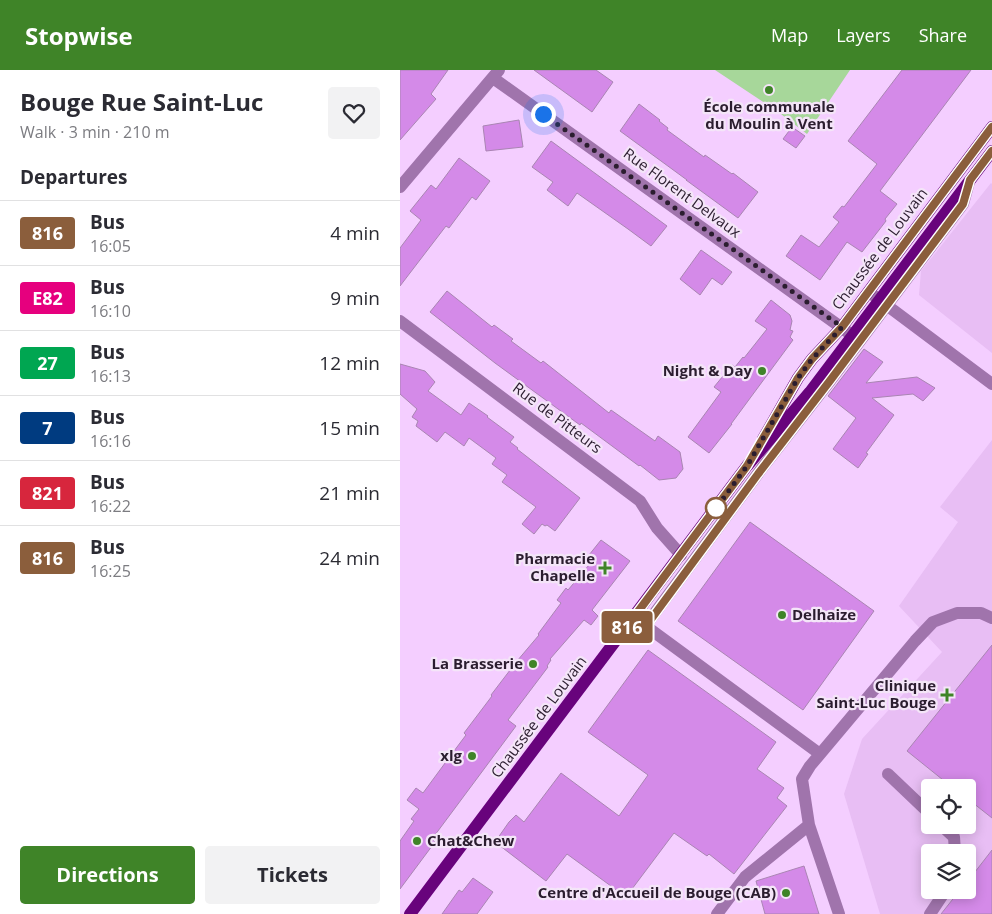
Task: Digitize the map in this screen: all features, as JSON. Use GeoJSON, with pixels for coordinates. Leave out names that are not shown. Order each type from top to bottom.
{"type":"FeatureCollection","features":[{"type":"Feature","properties":{"kind":"main road","name":"Chaussée de Louvain"},"geometry":{"type":"LineString","coordinates":[[747,466],[798,378],[812,359],[842,327],[992,127]]}},
{"type":"Feature","properties":{"kind":"main road","name":"Chaussée de Louvain"},"geometry":{"type":"LineString","coordinates":[[410,914],[747,466],[810,392],[852,335],[883,303],[992,151]]}},
{"type":"Feature","properties":{"kind":"street"},"geometry":{"type":"LineString","coordinates":[[400,187],[496,74]]}},
{"type":"Feature","properties":{"kind":"street","name":"Rue Florent Delvaux"},"geometry":{"type":"LineString","coordinates":[[496,74],[852,335]]}},
{"type":"Feature","properties":{"kind":"street"},"geometry":{"type":"LineString","coordinates":[[869,292],[992,384]]}},
{"type":"Feature","properties":{"kind":"street"},"geometry":{"type":"LineString","coordinates":[[622,633],[646,626],[883,303]]}},
{"type":"Feature","properties":{"kind":"street","name":"Rue de Pitteurs"},"geometry":{"type":"LineString","coordinates":[[400,321],[640,501],[657,528],[681,555]]}},
{"type":"Feature","properties":{"kind":"street"},"geometry":{"type":"LineString","coordinates":[[840,914],[809,824],[802,779],[820,754],[933,622],[957,613],[981,613],[992,618]]}},
{"type":"Feature","properties":{"kind":"street"},"geometry":{"type":"LineString","coordinates":[[634,617],[820,754]]}},
{"type":"Feature","properties":{"kind":"street"},"geometry":{"type":"LineString","coordinates":[[888,774],[921,805]]}},
{"type":"Feature","properties":{"kind":"street"},"geometry":{"type":"LineString","coordinates":[[717,914],[745,877],[809,824]]}},
{"type":"Feature","properties":{"kind":"street"},"geometry":{"type":"LineString","coordinates":[[930,914],[940,899]]}},
{"type":"Feature","properties":{"kind":"shaded area"},"geometry":{"type":"Polygon","coordinates":[[[991,183],[992,353],[919,295],[921,271],[991,183]]]}},
{"type":"Feature","properties":{"kind":"shaded area","name":"Clinique Saint-Luc Bouge"},"geometry":{"type":"Polygon","coordinates":[[[992,440],[992,914],[880,914],[844,794],[862,739],[942,652],[899,606],[958,522],[940,507],[992,440]]]}},
{"type":"Feature","properties":{"kind":"green space"},"geometry":{"type":"Polygon","coordinates":[[[715,70],[850,70],[807,134],[777,111],[715,70]]]}},
{"type":"Feature","properties":{"kind":"building"},"geometry":{"type":"Polygon","coordinates":[[[400,70],[448,70],[431,94],[436,99],[400,140],[400,70]]]}},
{"type":"Feature","properties":{"kind":"building"},"geometry":{"type":"Polygon","coordinates":[[[534,70],[596,70],[613,82],[592,112],[534,70]]]}},
{"type":"Feature","properties":{"kind":"building"},"geometry":{"type":"Polygon","coordinates":[[[902,70],[971,70],[880,191],[897,204],[885,219],[886,221],[862,252],[847,242],[820,280],[786,256],[801,235],[819,247],[839,222],[833,217],[842,206],[844,207],[877,164],[848,141],[902,70]]]}},
{"type":"Feature","properties":{"kind":"building"},"geometry":{"type":"Polygon","coordinates":[[[639,104],[660,120],[668,128],[667,130],[704,157],[705,155],[733,173],[758,192],[738,218],[620,131],[639,104]]]}},
{"type":"Feature","properties":{"kind":"building"},"geometry":{"type":"Polygon","coordinates":[[[519,120],[523,147],[486,151],[483,126],[519,120]]]}},
{"type":"Feature","properties":{"kind":"building"},"geometry":{"type":"Polygon","coordinates":[[[792,127],[805,136],[796,148],[783,139],[792,127]]]}},
{"type":"Feature","properties":{"kind":"building"},"geometry":{"type":"Polygon","coordinates":[[[551,141],[667,226],[651,246],[577,193],[568,206],[547,190],[553,182],[532,167],[551,141]]]}},
{"type":"Feature","properties":{"kind":"building"},"geometry":{"type":"Polygon","coordinates":[[[459,158],[490,181],[476,200],[472,197],[449,228],[446,226],[400,286],[400,248],[421,220],[410,211],[431,185],[436,189],[459,158]]]}},
{"type":"Feature","properties":{"kind":"building"},"geometry":{"type":"Polygon","coordinates":[[[701,250],[732,272],[722,285],[712,278],[700,295],[680,279],[701,250]]]}},
{"type":"Feature","properties":{"kind":"building"},"geometry":{"type":"Polygon","coordinates":[[[447,291],[492,327],[494,325],[513,339],[511,341],[541,363],[543,361],[609,413],[611,410],[655,441],[658,436],[680,452],[683,469],[676,478],[659,480],[495,363],[430,312],[447,291]]]}},
{"type":"Feature","properties":{"kind":"building"},"geometry":{"type":"Polygon","coordinates":[[[771,300],[790,315],[792,321],[790,330],[793,331],[790,337],[793,340],[709,453],[688,437],[721,392],[714,387],[732,365],[735,367],[744,358],[767,329],[755,321],[771,300]]]}},
{"type":"Feature","properties":{"kind":"building"},"geometry":{"type":"Polygon","coordinates":[[[864,349],[883,362],[866,383],[917,377],[935,388],[923,401],[913,394],[872,398],[894,415],[866,453],[868,454],[858,468],[833,449],[856,418],[828,396],[864,349]]]}},
{"type":"Feature","properties":{"kind":"building"},"geometry":{"type":"Polygon","coordinates":[[[400,364],[425,371],[435,382],[428,391],[461,415],[469,403],[488,416],[514,437],[510,442],[517,449],[580,498],[555,531],[542,524],[534,534],[522,524],[536,507],[502,482],[507,475],[492,464],[496,458],[469,438],[464,446],[445,432],[437,442],[416,426],[418,421],[412,417],[417,409],[400,394],[400,364]]]}},
{"type":"Feature","properties":{"kind":"building"},"geometry":{"type":"Polygon","coordinates":[[[750,522],[874,611],[803,710],[678,621],[750,522]]]}},
{"type":"Feature","properties":{"kind":"building"},"geometry":{"type":"Polygon","coordinates":[[[601,540],[630,561],[592,610],[598,616],[591,625],[584,620],[550,659],[548,667],[508,720],[516,726],[432,839],[435,842],[400,889],[400,841],[414,821],[411,819],[419,809],[407,800],[416,788],[423,793],[466,735],[464,733],[491,695],[539,635],[561,603],[557,600],[594,559],[589,555],[601,540]]]}},
{"type":"Feature","properties":{"kind":"building"},"geometry":{"type":"Polygon","coordinates":[[[992,645],[992,818],[976,805],[976,779],[942,779],[907,751],[992,645]]]}},
{"type":"Feature","properties":{"kind":"building"},"geometry":{"type":"Polygon","coordinates":[[[648,650],[776,742],[757,769],[784,788],[777,798],[787,806],[734,874],[709,854],[707,856],[674,833],[626,897],[567,854],[546,881],[495,842],[516,815],[524,822],[561,773],[619,816],[648,775],[588,732],[648,650]]]}},
{"type":"Feature","properties":{"kind":"building"},"geometry":{"type":"Polygon","coordinates":[[[992,850],[992,914],[941,914],[953,899],[976,899],[976,871],[992,850]]]}},
{"type":"Feature","properties":{"kind":"building","name":"Centre d'Accueil de Bouge (CAB)"},"geometry":{"type":"Polygon","coordinates":[[[804,866],[819,914],[765,914],[756,881],[804,866]]]}},
{"type":"Feature","properties":{"kind":"building"},"geometry":{"type":"Polygon","coordinates":[[[473,878],[493,892],[477,914],[442,914],[459,890],[462,892],[473,878]]]}},
{"type":"Feature","properties":{"kind":"bus line","name":"816"},"geometry":{"type":"LineString","coordinates":[[992,127],[842,327],[812,359],[798,378],[747,466],[622,633],[646,626],[758,474],[963,204],[970,180],[992,151]]}},
{"type":"Feature","properties":{"kind":"place","name":"École communale du Moulin à Vent"},"geometry":{"type":"Point","coordinates":[769,90]}},
{"type":"Feature","properties":{"kind":"place","name":"Night & Day"},"geometry":{"type":"Point","coordinates":[762,371]}},
{"type":"Feature","properties":{"kind":"place","name":"Pharmacie Chapelle"},"geometry":{"type":"Point","coordinates":[605,568]}},
{"type":"Feature","properties":{"kind":"place","name":"Delhaize"},"geometry":{"type":"Point","coordinates":[782,615]}},
{"type":"Feature","properties":{"kind":"place","name":"La Brasserie"},"geometry":{"type":"Point","coordinates":[533,664]}},
{"type":"Feature","properties":{"kind":"place","name":"Clinique Saint-Luc Bouge"},"geometry":{"type":"Point","coordinates":[947,695]}},
{"type":"Feature","properties":{"kind":"place","name":"xlg"},"geometry":{"type":"Point","coordinates":[472,756]}},
{"type":"Feature","properties":{"kind":"place","name":"Chat&Chew"},"geometry":{"type":"Point","coordinates":[417,841]}},
{"type":"Feature","properties":{"kind":"place","name":"Centre d'Accueil de Bouge (CAB)"},"geometry":{"type":"Point","coordinates":[786,893]}},
{"type":"Feature","properties":{"kind":"route"},"geometry":{"type":"LineString","coordinates":[[543,114],[842,327],[812,359],[798,378],[747,466],[714,511],[716,508]]}}]}
